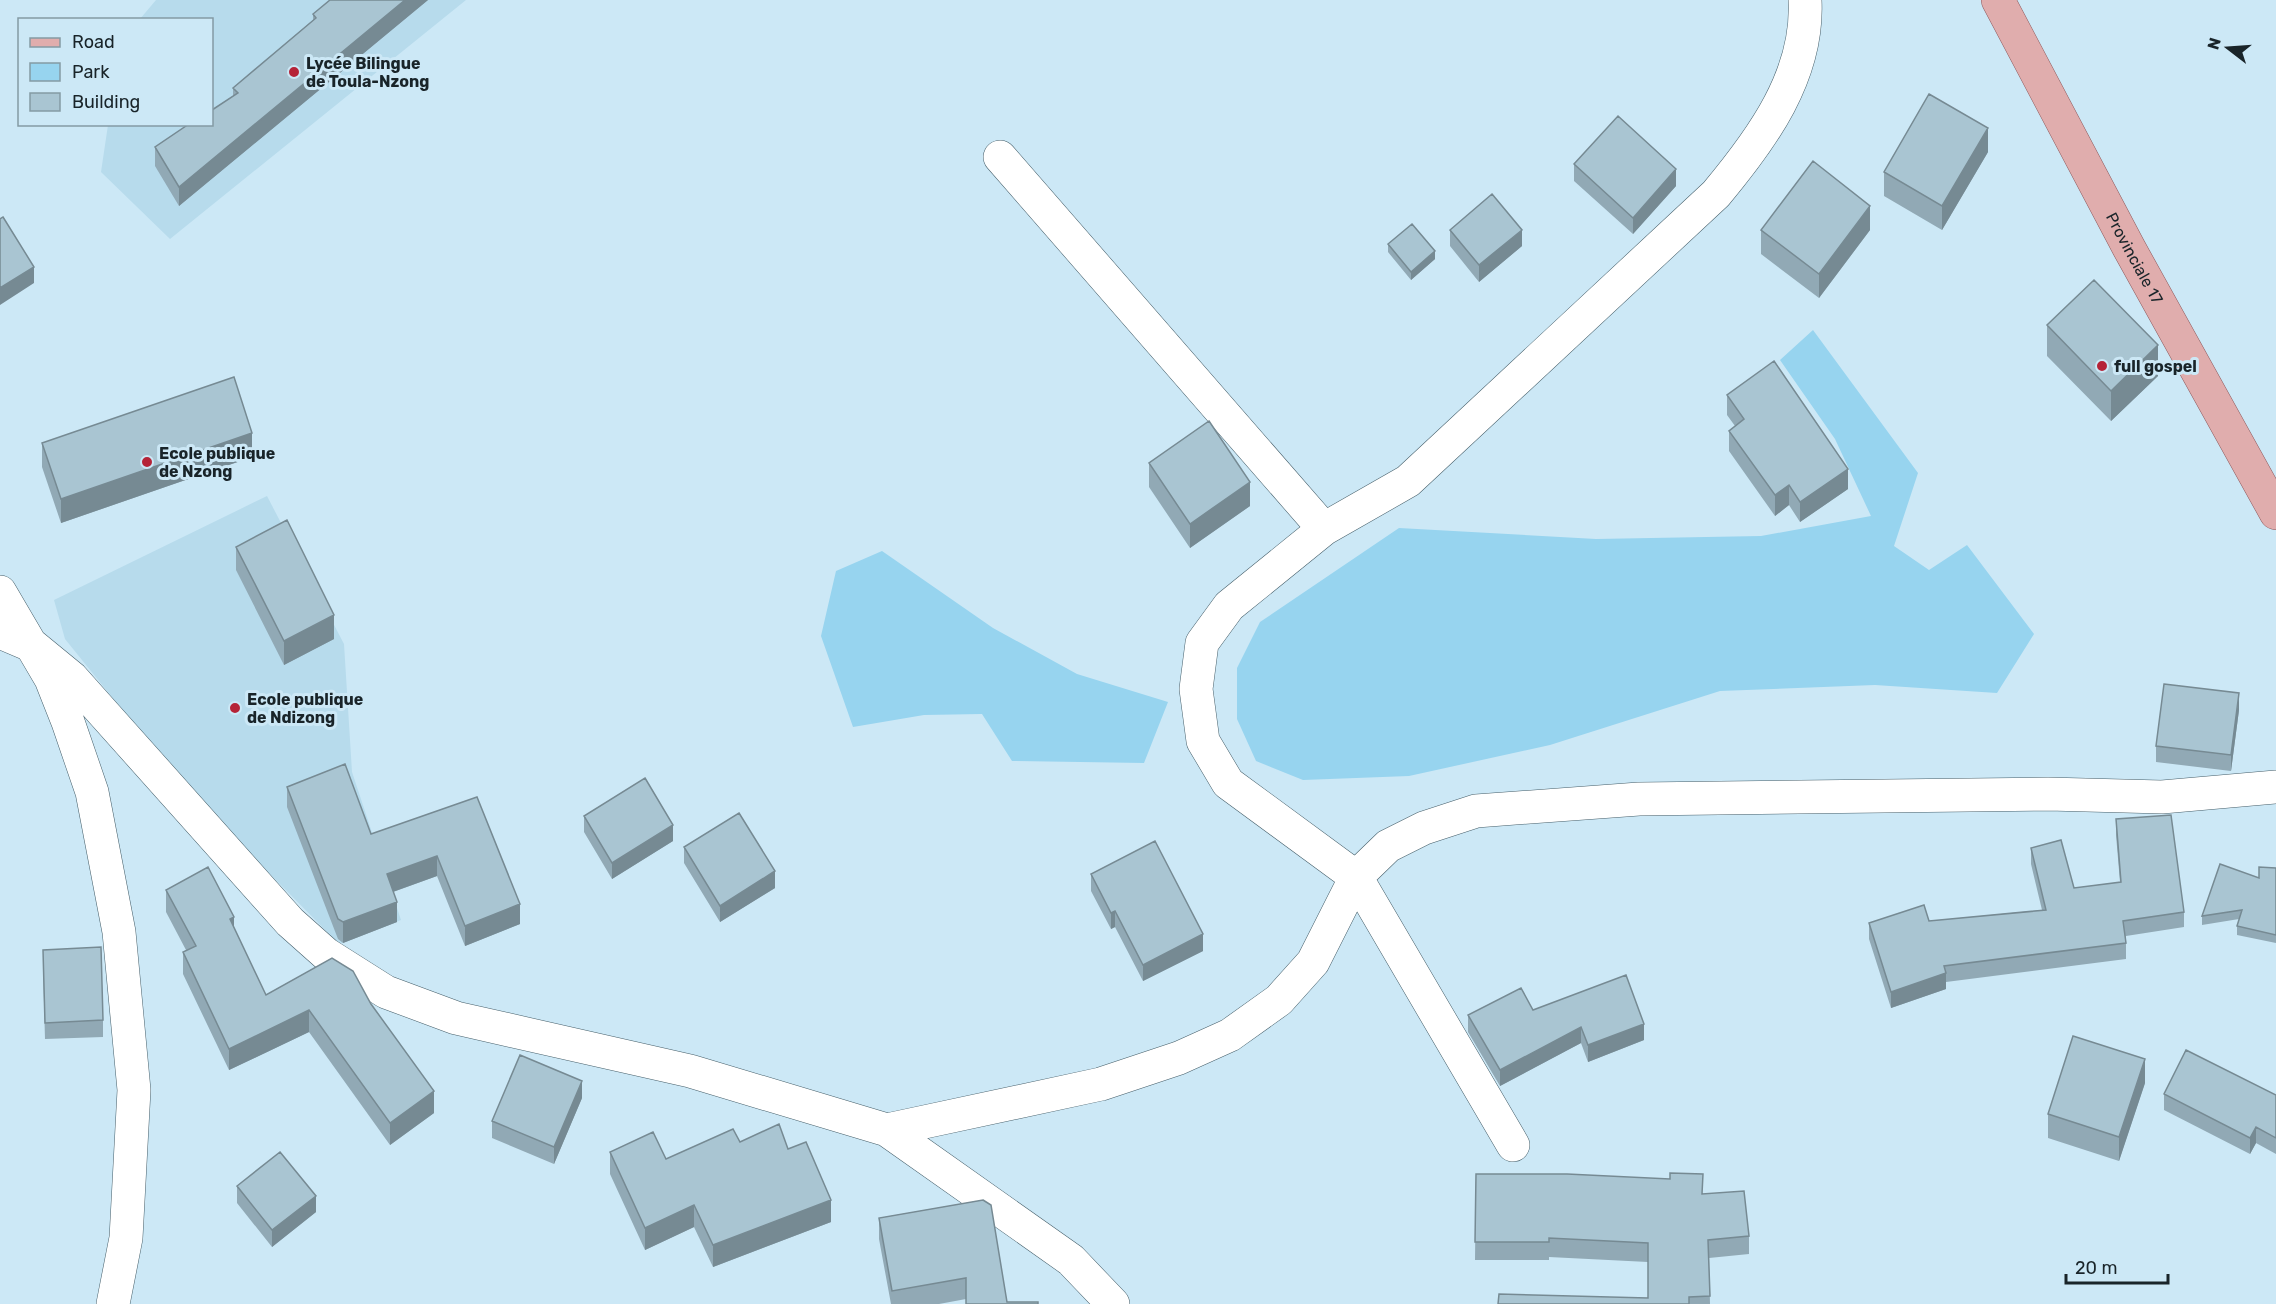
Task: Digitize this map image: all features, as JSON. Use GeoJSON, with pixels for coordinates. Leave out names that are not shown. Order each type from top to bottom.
{"type":"FeatureCollection","features":[{"type":"Feature","properties":{"kind":"main road","name":"Provinciale 17"},"geometry":{"type":"LineString","coordinates":[[1998,0],[2129,248],[2276,513]]}},
{"type":"Feature","properties":{"kind":"street"},"geometry":{"type":"LineString","coordinates":[[1513,1145],[1356,877],[1228,783],[1203,741],[1196,689],[1202,643],[1229,606],[1324,529],[1408,481],[1716,194],[1752,151],[1788,90],[1806,23],[1805,0]]}},
{"type":"Feature","properties":{"kind":"street"},"geometry":{"type":"LineString","coordinates":[[1000,157],[1324,529]]}},
{"type":"Feature","properties":{"kind":"street"},"geometry":{"type":"LineString","coordinates":[[0,592],[51,679],[92,792],[119,932],[134,1090],[126,1238],[113,1304]]}},
{"type":"Feature","properties":{"kind":"street"},"geometry":{"type":"LineString","coordinates":[[0,632],[33,646],[72,678],[290,922],[326,954],[386,992],[456,1018],[690,1071],[887,1130],[1071,1260],[1113,1304]]}},
{"type":"Feature","properties":{"kind":"street"},"geometry":{"type":"LineString","coordinates":[[887,1130],[1101,1084],[1179,1058],[1230,1035],[1279,1000],[1313,962],[1356,877],[1388,846],[1424,828],[1476,811],[1639,799],[2036,794],[2162,797],[2276,787]]}},
{"type":"Feature","properties":{"kind":"shaded area","name":"Lycée Bilingue de Toula-Nzong"},"geometry":{"type":"Polygon","coordinates":[[[156,0],[466,0],[170,239],[101,172],[108,126],[213,126],[213,18],[141,18],[156,0]]]}},
{"type":"Feature","properties":{"kind":"shaded area","name":"Ecole publique de Ndizong"},"geometry":{"type":"Polygon","coordinates":[[[267,496],[344,644],[352,772],[401,920],[339,944],[188,791],[65,639],[54,600],[267,496]]]}},
{"type":"Feature","properties":{"kind":"green space"},"geometry":{"type":"Polygon","coordinates":[[[1813,330],[1918,473],[1894,546],[1929,570],[1967,545],[2034,634],[1997,693],[1875,685],[1720,691],[1550,745],[1409,776],[1303,780],[1256,761],[1237,719],[1237,668],[1260,622],[1399,528],[1596,539],[1761,536],[1871,516],[1835,439],[1780,360],[1813,330]]]}},
{"type":"Feature","properties":{"kind":"green space"},"geometry":{"type":"Polygon","coordinates":[[[882,551],[993,628],[1077,674],[1168,702],[1144,763],[1012,761],[982,714],[924,715],[853,727],[821,636],[836,571],[882,551]]]}},
{"type":"Feature","properties":{"kind":"building"},"geometry":{"type":"Polygon","coordinates":[[[330,0],[405,0],[179,187],[155,147],[186,126],[213,126],[213,109],[238,93],[233,88],[316,18],[313,14],[330,0]]]}},
{"type":"Feature","properties":{"kind":"building"},"geometry":{"type":"Polygon","coordinates":[[[1929,94],[1988,128],[1942,206],[1884,172],[1929,94]]]}},
{"type":"Feature","properties":{"kind":"building"},"geometry":{"type":"Polygon","coordinates":[[[1618,116],[1676,169],[1633,218],[1574,164],[1618,116]]]}},
{"type":"Feature","properties":{"kind":"building"},"geometry":{"type":"Polygon","coordinates":[[[1813,161],[1870,206],[1819,274],[1761,230],[1813,161]]]}},
{"type":"Feature","properties":{"kind":"building"},"geometry":{"type":"Polygon","coordinates":[[[1492,194],[1522,230],[1479,265],[1450,230],[1492,194]]]}},
{"type":"Feature","properties":{"kind":"building"},"geometry":{"type":"Polygon","coordinates":[[[3,217],[34,267],[0,288],[0,219],[3,217]]]}},
{"type":"Feature","properties":{"kind":"building"},"geometry":{"type":"Polygon","coordinates":[[[1412,224],[1435,251],[1411,272],[1388,244],[1412,224]]]}},
{"type":"Feature","properties":{"kind":"building"},"geometry":{"type":"Polygon","coordinates":[[[2094,280],[2158,345],[2111,391],[2047,325],[2094,280]]]}},
{"type":"Feature","properties":{"kind":"building"},"geometry":{"type":"Polygon","coordinates":[[[1774,361],[1848,469],[1800,502],[1789,485],[1775,495],[1729,431],[1744,419],[1727,395],[1774,361]]]}},
{"type":"Feature","properties":{"kind":"building"},"geometry":{"type":"Polygon","coordinates":[[[234,377],[252,433],[61,499],[42,443],[234,377]]]}},
{"type":"Feature","properties":{"kind":"building"},"geometry":{"type":"Polygon","coordinates":[[[1209,421],[1250,482],[1190,524],[1149,463],[1209,421]]]}},
{"type":"Feature","properties":{"kind":"building"},"geometry":{"type":"Polygon","coordinates":[[[287,520],[334,615],[284,641],[236,547],[287,520]]]}},
{"type":"Feature","properties":{"kind":"building"},"geometry":{"type":"Polygon","coordinates":[[[2164,684],[2239,693],[2231,755],[2156,746],[2164,684]]]}},
{"type":"Feature","properties":{"kind":"building"},"geometry":{"type":"Polygon","coordinates":[[[345,764],[371,834],[477,797],[520,904],[465,926],[437,856],[387,874],[397,902],[343,922],[338,919],[287,787],[345,764]]]}},
{"type":"Feature","properties":{"kind":"building"},"geometry":{"type":"Polygon","coordinates":[[[645,778],[673,825],[612,863],[584,816],[645,778]]]}},
{"type":"Feature","properties":{"kind":"building"},"geometry":{"type":"Polygon","coordinates":[[[739,813],[775,871],[720,906],[684,847],[739,813]]]}},
{"type":"Feature","properties":{"kind":"building"},"geometry":{"type":"Polygon","coordinates":[[[2171,815],[2184,912],[2123,921],[2126,943],[1944,966],[1946,973],[1891,992],[1869,923],[1924,905],[1929,921],[2046,910],[2031,848],[2061,840],[2074,888],[2121,882],[2116,819],[2171,815]]]}},
{"type":"Feature","properties":{"kind":"building"},"geometry":{"type":"Polygon","coordinates":[[[1155,841],[1203,934],[1143,965],[1115,911],[1111,913],[1091,874],[1155,841]]]}},
{"type":"Feature","properties":{"kind":"building"},"geometry":{"type":"Polygon","coordinates":[[[2220,864],[2259,878],[2259,867],[2276,868],[2276,935],[2237,926],[2242,910],[2202,916],[2220,864]]]}},
{"type":"Feature","properties":{"kind":"building"},"geometry":{"type":"Polygon","coordinates":[[[208,867],[234,917],[230,919],[266,995],[332,958],[353,971],[371,1004],[434,1091],[390,1123],[309,1010],[229,1049],[183,952],[196,946],[166,890],[208,867]]]}},
{"type":"Feature","properties":{"kind":"building"},"geometry":{"type":"Polygon","coordinates":[[[101,947],[103,1020],[45,1023],[43,950],[101,947]]]}},
{"type":"Feature","properties":{"kind":"building"},"geometry":{"type":"Polygon","coordinates":[[[1626,975],[1644,1024],[1588,1045],[1581,1027],[1500,1070],[1468,1015],[1521,988],[1533,1010],[1626,975]]]}},
{"type":"Feature","properties":{"kind":"building"},"geometry":{"type":"Polygon","coordinates":[[[2073,1036],[2145,1059],[2119,1137],[2048,1114],[2073,1036]]]}},
{"type":"Feature","properties":{"kind":"building"},"geometry":{"type":"Polygon","coordinates":[[[2186,1050],[2276,1095],[2276,1138],[2256,1127],[2250,1138],[2164,1094],[2186,1050]]]}},
{"type":"Feature","properties":{"kind":"building"},"geometry":{"type":"Polygon","coordinates":[[[520,1055],[582,1081],[554,1147],[492,1121],[520,1055]]]}},
{"type":"Feature","properties":{"kind":"building"},"geometry":{"type":"Polygon","coordinates":[[[779,1124],[788,1149],[806,1142],[831,1200],[713,1245],[694,1205],[645,1228],[610,1152],[653,1132],[666,1159],[733,1129],[740,1142],[779,1124]]]}},
{"type":"Feature","properties":{"kind":"building"},"geometry":{"type":"Polygon","coordinates":[[[280,1152],[316,1196],[272,1230],[237,1186],[280,1152]]]}},
{"type":"Feature","properties":{"kind":"building"},"geometry":{"type":"Polygon","coordinates":[[[1670,1173],[1703,1174],[1702,1194],[1744,1191],[1749,1236],[1708,1240],[1710,1296],[1689,1297],[1689,1304],[1498,1304],[1499,1294],[1648,1298],[1648,1243],[1549,1238],[1549,1242],[1475,1242],[1476,1174],[1567,1174],[1670,1179],[1670,1173]]]}},
{"type":"Feature","properties":{"kind":"building"},"geometry":{"type":"Polygon","coordinates":[[[983,1200],[991,1205],[1007,1302],[1038,1302],[1038,1304],[966,1304],[966,1278],[892,1291],[879,1218],[983,1200]]]}},
{"type":"Feature","properties":{"kind":"place","name":"Lycée Bilingue de Toula-Nzong"},"geometry":{"type":"Point","coordinates":[294,72]}},
{"type":"Feature","properties":{"kind":"place","name":"full gospel"},"geometry":{"type":"Point","coordinates":[2102,366]}},
{"type":"Feature","properties":{"kind":"place","name":"Ecole publique de Nzong"},"geometry":{"type":"Point","coordinates":[147,462]}},
{"type":"Feature","properties":{"kind":"place","name":"Ecole publique de Ndizong"},"geometry":{"type":"Point","coordinates":[235,708]}}]}
